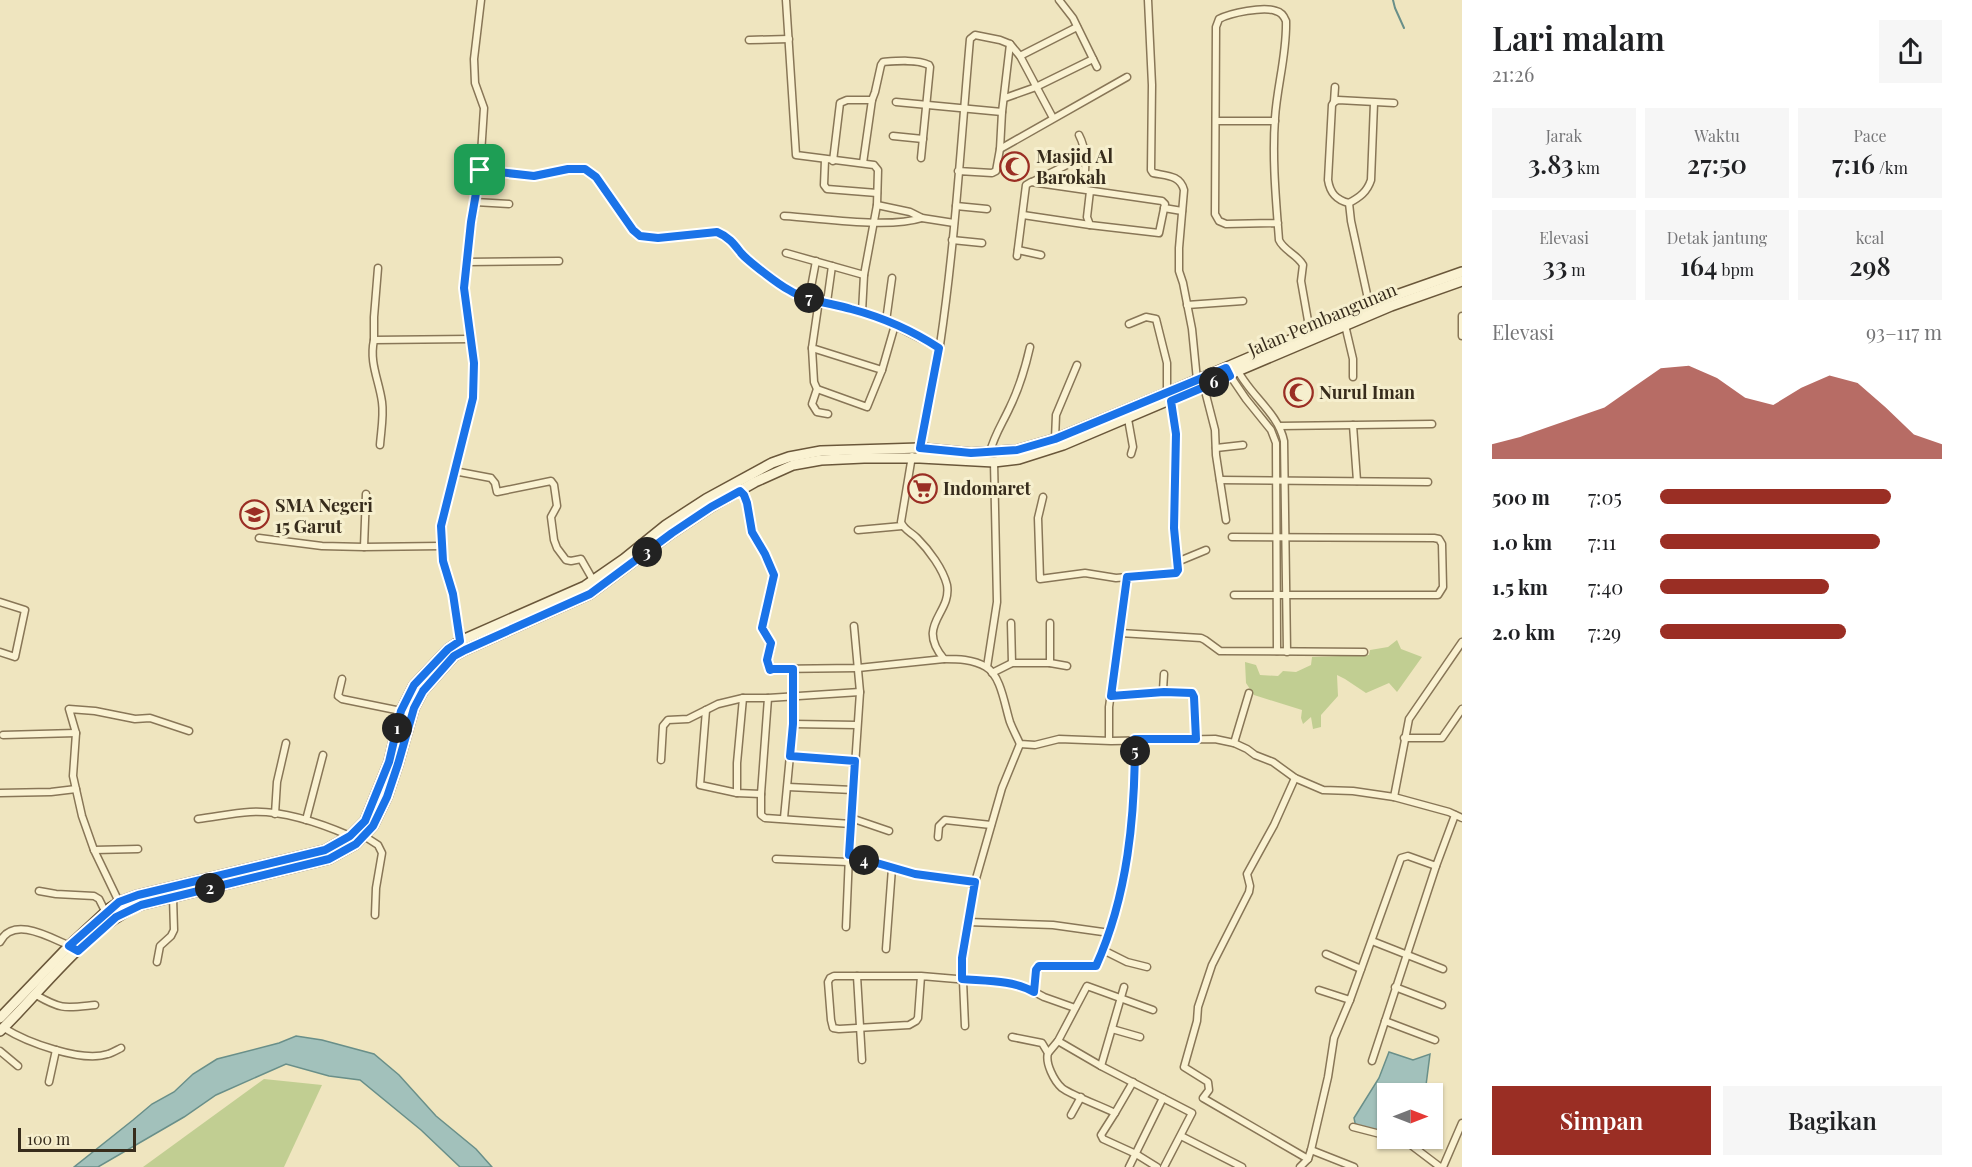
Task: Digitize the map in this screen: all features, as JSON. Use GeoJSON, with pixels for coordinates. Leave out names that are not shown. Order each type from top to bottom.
{"type":"FeatureCollection","features":[{"type":"Feature","properties":{"kind":"main road","name":"Jalan Pembangunan"},"geometry":{"type":"LineString","coordinates":[[1232,370],[1310,332],[1462,272]]}},
{"type":"Feature","properties":{"kind":"main road","name":"Jalan Pembangunan"},"geometry":{"type":"LineString","coordinates":[[966,457],[1017,450],[1055,439],[1169,397],[1345,325],[1370,310],[1462,281]]}},
{"type":"Feature","properties":{"kind":"main road","name":"Jalan Pembangunan"},"geometry":{"type":"LineString","coordinates":[[2,1030],[78,951],[127,910],[173,897],[193,887],[325,850],[350,836],[365,821],[377,794],[389,762],[401,711],[414,685],[448,649],[590,594],[706,499],[755,477],[789,457],[820,451],[916,453],[994,462],[1019,459],[1063,446],[1128,419],[1169,397]]}},
{"type":"Feature","properties":{"kind":"main road","name":"Jalan Pembangunan"},"geometry":{"type":"LineString","coordinates":[[0,1017],[69,946],[119,902],[329,859],[356,844],[377,820],[398,764],[414,708],[423,691],[463,645],[593,580],[659,537],[740,491],[755,477]]}},
{"type":"Feature","properties":{"kind":"street"},"geometry":{"type":"LineString","coordinates":[[463,645],[453,594],[443,561],[441,526],[473,398],[474,363],[464,288],[480,170],[484,108],[475,83],[474,59],[481,0]]}},
{"type":"Feature","properties":{"kind":"street"},"geometry":{"type":"LineString","coordinates":[[786,0],[796,155],[874,165],[878,170],[877,205],[864,275],[862,312]]}},
{"type":"Feature","properties":{"kind":"street"},"geometry":{"type":"LineString","coordinates":[[1059,0],[1073,18],[1098,67]]}},
{"type":"Feature","properties":{"kind":"street"},"geometry":{"type":"LineString","coordinates":[[1148,0],[1152,85],[1151,170],[1154,173],[1174,177],[1180,181],[1184,190],[1179,271],[1201,383],[1215,430],[1226,520]]}},
{"type":"Feature","properties":{"kind":"street"},"geometry":{"type":"LineString","coordinates":[[1278,223],[1226,224],[1218,221],[1215,214],[1216,27],[1219,19],[1228,14],[1276,10],[1284,16],[1286,21],[1275,121],[1278,223],[1281,244],[1303,265],[1301,281],[1310,332]]}},
{"type":"Feature","properties":{"kind":"street"},"geometry":{"type":"LineString","coordinates":[[1020,56],[1077,27]]}},
{"type":"Feature","properties":{"kind":"street"},"geometry":{"type":"LineString","coordinates":[[902,526],[901,516],[939,348],[956,206],[972,37],[975,35],[1000,40],[1010,45],[1020,56],[1053,118]]}},
{"type":"Feature","properties":{"kind":"street"},"geometry":{"type":"LineString","coordinates":[[749,40],[789,39]]}},
{"type":"Feature","properties":{"kind":"street"},"geometry":{"type":"LineString","coordinates":[[958,171],[995,173],[1000,149],[1010,45]]}},
{"type":"Feature","properties":{"kind":"street"},"geometry":{"type":"LineString","coordinates":[[1005,98],[1036,87],[1094,59]]}},
{"type":"Feature","properties":{"kind":"street"},"geometry":{"type":"LineString","coordinates":[[862,163],[872,100],[883,62],[929,64],[921,158]]}},
{"type":"Feature","properties":{"kind":"street"},"geometry":{"type":"LineString","coordinates":[[1000,149],[1126,76]]}},
{"type":"Feature","properties":{"kind":"street"},"geometry":{"type":"LineString","coordinates":[[1335,87],[1330,118],[1328,180],[1330,191],[1340,201],[1349,203],[1359,198],[1368,189],[1371,180],[1374,103]]}},
{"type":"Feature","properties":{"kind":"street"},"geometry":{"type":"LineString","coordinates":[[833,160],[840,103],[847,100],[872,100]]}},
{"type":"Feature","properties":{"kind":"street"},"geometry":{"type":"LineString","coordinates":[[1334,102],[1338,100],[1394,104]]}},
{"type":"Feature","properties":{"kind":"street"},"geometry":{"type":"LineString","coordinates":[[896,102],[1002,112]]}},
{"type":"Feature","properties":{"kind":"street"},"geometry":{"type":"LineString","coordinates":[[1216,121],[1275,121]]}},
{"type":"Feature","properties":{"kind":"street"},"geometry":{"type":"LineString","coordinates":[[1079,135],[1086,156],[1090,225]]}},
{"type":"Feature","properties":{"kind":"street"},"geometry":{"type":"LineString","coordinates":[[893,136],[923,139]]}},
{"type":"Feature","properties":{"kind":"street"},"geometry":{"type":"LineString","coordinates":[[1041,255],[1017,253],[1026,185],[1086,156]]}},
{"type":"Feature","properties":{"kind":"street"},"geometry":{"type":"LineString","coordinates":[[825,160],[825,188],[877,193]]}},
{"type":"Feature","properties":{"kind":"street"},"geometry":{"type":"LineString","coordinates":[[480,170],[534,176],[568,169],[588,170],[596,177],[637,234],[658,238],[717,232],[735,244],[742,254],[789,291],[886,321],[939,348]]}},
{"type":"Feature","properties":{"kind":"street"},"geometry":{"type":"LineString","coordinates":[[1023,215],[1158,234],[1160,232],[1164,208],[1162,201],[1031,182]]}},
{"type":"Feature","properties":{"kind":"street"},"geometry":{"type":"LineString","coordinates":[[475,202],[509,204]]}},
{"type":"Feature","properties":{"kind":"street"},"geometry":{"type":"LineString","coordinates":[[1349,203],[1370,310]]}},
{"type":"Feature","properties":{"kind":"street"},"geometry":{"type":"LineString","coordinates":[[877,205],[910,212],[922,218],[954,223]]}},
{"type":"Feature","properties":{"kind":"street"},"geometry":{"type":"LineString","coordinates":[[956,206],[987,209]]}},
{"type":"Feature","properties":{"kind":"street"},"geometry":{"type":"LineString","coordinates":[[1164,208],[1182,212]]}},
{"type":"Feature","properties":{"kind":"street"},"geometry":{"type":"LineString","coordinates":[[784,216],[874,222],[908,222],[922,218]]}},
{"type":"Feature","properties":{"kind":"street"},"geometry":{"type":"LineString","coordinates":[[952,240],[982,243]]}},
{"type":"Feature","properties":{"kind":"street"},"geometry":{"type":"LineString","coordinates":[[786,253],[864,275]]}},
{"type":"Feature","properties":{"kind":"street"},"geometry":{"type":"LineString","coordinates":[[466,262],[559,261]]}},
{"type":"Feature","properties":{"kind":"street"},"geometry":{"type":"LineString","coordinates":[[809,298],[816,261]]}},
{"type":"Feature","properties":{"kind":"street"},"geometry":{"type":"LineString","coordinates":[[827,302],[832,266]]}},
{"type":"Feature","properties":{"kind":"street"},"geometry":{"type":"LineString","coordinates":[[378,268],[372,350],[376,381],[382,402],[380,445]]}},
{"type":"Feature","properties":{"kind":"street"},"geometry":{"type":"LineString","coordinates":[[886,321],[892,278]]}},
{"type":"Feature","properties":{"kind":"street"},"geometry":{"type":"LineString","coordinates":[[819,300],[812,348],[814,382],[817,389],[812,404],[813,408],[828,414]]}},
{"type":"Feature","properties":{"kind":"street"},"geometry":{"type":"LineString","coordinates":[[1187,305],[1243,301]]}},
{"type":"Feature","properties":{"kind":"street"},"geometry":{"type":"LineString","coordinates":[[1462,316],[1462,336]]}},
{"type":"Feature","properties":{"kind":"street"},"geometry":{"type":"LineString","coordinates":[[1043,497],[1038,518],[1040,579],[1085,573],[1116,578],[1174,574],[1178,570],[1174,528],[1176,434],[1169,397],[1167,363],[1156,319],[1146,317],[1129,324]]}},
{"type":"Feature","properties":{"kind":"street"},"geometry":{"type":"LineString","coordinates":[[817,389],[867,407],[882,370],[895,325]]}},
{"type":"Feature","properties":{"kind":"street"},"geometry":{"type":"LineString","coordinates":[[1345,325],[1353,359],[1353,378]]}},
{"type":"Feature","properties":{"kind":"street"},"geometry":{"type":"LineString","coordinates":[[374,340],[471,339]]}},
{"type":"Feature","properties":{"kind":"street"},"geometry":{"type":"LineString","coordinates":[[990,452],[994,436],[1022,378],[1030,347]]}},
{"type":"Feature","properties":{"kind":"street"},"geometry":{"type":"LineString","coordinates":[[812,348],[882,370]]}},
{"type":"Feature","properties":{"kind":"street"},"geometry":{"type":"LineString","coordinates":[[1055,439],[1056,415],[1077,365]]}},
{"type":"Feature","properties":{"kind":"street"},"geometry":{"type":"LineString","coordinates":[[1232,370],[1279,426],[1285,446],[1287,652]]}},
{"type":"Feature","properties":{"kind":"street"},"geometry":{"type":"LineString","coordinates":[[1232,370],[1246,399],[1275,437],[1277,651]]}},
{"type":"Feature","properties":{"kind":"street"},"geometry":{"type":"LineString","coordinates":[[1246,399],[1253,393]]}},
{"type":"Feature","properties":{"kind":"street"},"geometry":{"type":"LineString","coordinates":[[1128,419],[1132,438],[1131,454]]}},
{"type":"Feature","properties":{"kind":"street"},"geometry":{"type":"LineString","coordinates":[[1279,426],[1432,424]]}},
{"type":"Feature","properties":{"kind":"street"},"geometry":{"type":"LineString","coordinates":[[1353,425],[1357,481]]}},
{"type":"Feature","properties":{"kind":"street"},"geometry":{"type":"LineString","coordinates":[[1216,448],[1242,445]]}},
{"type":"Feature","properties":{"kind":"street"},"geometry":{"type":"LineString","coordinates":[[987,667],[997,602],[994,462]]}},
{"type":"Feature","properties":{"kind":"street"},"geometry":{"type":"LineString","coordinates":[[454,471],[491,478],[497,492],[551,481],[554,485],[557,506],[551,517],[558,548],[568,561],[581,560],[593,580]]}},
{"type":"Feature","properties":{"kind":"street"},"geometry":{"type":"LineString","coordinates":[[1220,480],[1428,482]]}},
{"type":"Feature","properties":{"kind":"street"},"geometry":{"type":"LineString","coordinates":[[740,491],[747,503],[752,532],[774,575],[762,628],[771,643],[767,664],[770,670],[858,668],[944,659],[964,660],[987,667],[1002,693],[1020,744],[1002,788],[975,882],[962,958],[965,1026]]}},
{"type":"Feature","properties":{"kind":"street"},"geometry":{"type":"LineString","coordinates":[[364,548],[366,494]]}},
{"type":"Feature","properties":{"kind":"street"},"geometry":{"type":"LineString","coordinates":[[858,530],[902,526],[917,538],[935,561],[944,578],[947,594],[933,627],[932,636],[936,649],[944,659]]}},
{"type":"Feature","properties":{"kind":"street"},"geometry":{"type":"LineString","coordinates":[[1232,537],[1434,538],[1442,544],[1443,587],[1438,595],[1233,596]]}},
{"type":"Feature","properties":{"kind":"street"},"geometry":{"type":"LineString","coordinates":[[259,538],[322,546],[364,548],[441,546]]}},
{"type":"Feature","properties":{"kind":"street"},"geometry":{"type":"LineString","coordinates":[[1177,561],[1206,550]]}},
{"type":"Feature","properties":{"kind":"street"},"geometry":{"type":"LineString","coordinates":[[1109,740],[1111,696],[1127,577]]}},
{"type":"Feature","properties":{"kind":"street"},"geometry":{"type":"LineString","coordinates":[[0,602],[25,610],[15,657],[0,652]]}},
{"type":"Feature","properties":{"kind":"street"},"geometry":{"type":"LineString","coordinates":[[1050,623],[1050,663]]}},
{"type":"Feature","properties":{"kind":"street"},"geometry":{"type":"LineString","coordinates":[[1011,624],[1012,663]]}},
{"type":"Feature","properties":{"kind":"street"},"geometry":{"type":"LineString","coordinates":[[846,927],[848,858],[860,692],[854,626]]}},
{"type":"Feature","properties":{"kind":"street"},"geometry":{"type":"LineString","coordinates":[[1120,633],[1201,638],[1220,651],[1364,652]]}},
{"type":"Feature","properties":{"kind":"street"},"geometry":{"type":"LineString","coordinates":[[1394,797],[1409,719],[1462,642]]}},
{"type":"Feature","properties":{"kind":"street"},"geometry":{"type":"LineString","coordinates":[[992,673],[1012,663],[1050,663],[1067,666]]}},
{"type":"Feature","properties":{"kind":"street"},"geometry":{"type":"LineString","coordinates":[[784,818],[793,724],[793,669]]}},
{"type":"Feature","properties":{"kind":"street"},"geometry":{"type":"LineString","coordinates":[[1164,674],[1164,692]]}},
{"type":"Feature","properties":{"kind":"street"},"geometry":{"type":"LineString","coordinates":[[342,679],[338,696],[342,699],[401,711]]}},
{"type":"Feature","properties":{"kind":"street"},"geometry":{"type":"LineString","coordinates":[[661,760],[663,726],[668,720],[688,718],[718,704],[742,698],[860,692]]}},
{"type":"Feature","properties":{"kind":"street"},"geometry":{"type":"LineString","coordinates":[[1111,696],[1164,692],[1192,693],[1196,739]]}},
{"type":"Feature","properties":{"kind":"street"},"geometry":{"type":"LineString","coordinates":[[1233,743],[1249,693]]}},
{"type":"Feature","properties":{"kind":"street"},"geometry":{"type":"LineString","coordinates":[[737,793],[742,698]]}},
{"type":"Feature","properties":{"kind":"street"},"geometry":{"type":"LineString","coordinates":[[768,698],[760,810],[763,818],[851,821],[889,831]]}},
{"type":"Feature","properties":{"kind":"street"},"geometry":{"type":"LineString","coordinates":[[119,902],[94,850],[81,816],[73,770],[76,733],[69,712],[70,708],[135,719],[150,718],[189,731]]}},
{"type":"Feature","properties":{"kind":"street"},"geometry":{"type":"LineString","coordinates":[[1404,738],[1442,738],[1462,708]]}},
{"type":"Feature","properties":{"kind":"street"},"geometry":{"type":"LineString","coordinates":[[706,710],[699,783],[703,786],[737,793],[761,794]]}},
{"type":"Feature","properties":{"kind":"street"},"geometry":{"type":"LineString","coordinates":[[793,724],[857,725]]}},
{"type":"Feature","properties":{"kind":"street"},"geometry":{"type":"LineString","coordinates":[[3,735],[76,733]]}},
{"type":"Feature","properties":{"kind":"street"},"geometry":{"type":"LineString","coordinates":[[1020,744],[1035,745],[1059,739],[1215,739],[1233,743],[1273,762],[1295,778],[1323,790],[1353,791],[1394,797],[1462,818]]}},
{"type":"Feature","properties":{"kind":"street"},"geometry":{"type":"LineString","coordinates":[[1034,992],[1036,970],[1039,966],[1096,966],[1110,933],[1128,857],[1135,784],[1135,739]]}},
{"type":"Feature","properties":{"kind":"street"},"geometry":{"type":"LineString","coordinates":[[275,813],[277,782],[286,743]]}},
{"type":"Feature","properties":{"kind":"street"},"geometry":{"type":"LineString","coordinates":[[306,820],[323,755]]}},
{"type":"Feature","properties":{"kind":"street"},"geometry":{"type":"LineString","coordinates":[[790,756],[855,761]]}},
{"type":"Feature","properties":{"kind":"street"},"geometry":{"type":"LineString","coordinates":[[1295,778],[1274,825],[1247,874],[1249,892],[1212,964],[1198,1007],[1197,1021],[1184,1066],[1208,1082],[1209,1090],[1203,1098],[1308,1159]]}},
{"type":"Feature","properties":{"kind":"street"},"geometry":{"type":"LineString","coordinates":[[788,787],[853,790]]}},
{"type":"Feature","properties":{"kind":"street"},"geometry":{"type":"LineString","coordinates":[[0,793],[76,789]]}},
{"type":"Feature","properties":{"kind":"street"},"geometry":{"type":"LineString","coordinates":[[198,819],[251,812],[275,813],[331,827],[350,836]]}},
{"type":"Feature","properties":{"kind":"street"},"geometry":{"type":"LineString","coordinates":[[1372,1061],[1405,954],[1455,815]]}},
{"type":"Feature","properties":{"kind":"street"},"geometry":{"type":"LineString","coordinates":[[938,837],[939,826],[945,820],[991,825]]}},
{"type":"Feature","properties":{"kind":"street"},"geometry":{"type":"LineString","coordinates":[[364,836],[378,845],[382,853],[376,888],[375,915]]}},
{"type":"Feature","properties":{"kind":"street"},"geometry":{"type":"LineString","coordinates":[[94,850],[138,849]]}},
{"type":"Feature","properties":{"kind":"street"},"geometry":{"type":"LineString","coordinates":[[1300,1167],[1308,1159],[1311,1150],[1328,1077],[1334,1038],[1401,858],[1408,856],[1436,866]]}},
{"type":"Feature","properties":{"kind":"street"},"geometry":{"type":"LineString","coordinates":[[776,859],[848,858],[915,874],[975,882]]}},
{"type":"Feature","properties":{"kind":"street"},"geometry":{"type":"LineString","coordinates":[[886,949],[892,868]]}},
{"type":"Feature","properties":{"kind":"street"},"geometry":{"type":"LineString","coordinates":[[39,891],[94,896],[99,899],[105,913]]}},
{"type":"Feature","properties":{"kind":"street"},"geometry":{"type":"LineString","coordinates":[[157,963],[160,946],[174,930],[173,897]]}},
{"type":"Feature","properties":{"kind":"street"},"geometry":{"type":"LineString","coordinates":[[968,922],[1053,925],[1110,933]]}},
{"type":"Feature","properties":{"kind":"street"},"geometry":{"type":"LineString","coordinates":[[0,942],[2,937],[10,932],[24,929],[35,931],[78,951]]}},
{"type":"Feature","properties":{"kind":"street"},"geometry":{"type":"LineString","coordinates":[[1372,941],[1443,969]]}},
{"type":"Feature","properties":{"kind":"street"},"geometry":{"type":"LineString","coordinates":[[1103,950],[1127,962],[1148,967]]}},
{"type":"Feature","properties":{"kind":"street"},"geometry":{"type":"LineString","coordinates":[[1326,954],[1361,969]]}},
{"type":"Feature","properties":{"kind":"street"},"geometry":{"type":"LineString","coordinates":[[857,975],[862,1060]]}},
{"type":"Feature","properties":{"kind":"street"},"geometry":{"type":"LineString","coordinates":[[921,976],[916,1021],[909,1025],[833,1028],[828,982],[834,976],[921,976],[1004,983],[1027,988],[1076,1008]]}},
{"type":"Feature","properties":{"kind":"street"},"geometry":{"type":"LineString","coordinates":[[1115,1113],[1060,1085],[1047,1062],[1048,1053],[1058,1041],[1087,986],[1153,1010]]}},
{"type":"Feature","properties":{"kind":"street"},"geometry":{"type":"LineString","coordinates":[[1101,1066],[1124,987]]}},
{"type":"Feature","properties":{"kind":"street"},"geometry":{"type":"LineString","coordinates":[[1395,987],[1442,1005]]}},
{"type":"Feature","properties":{"kind":"street"},"geometry":{"type":"LineString","coordinates":[[1319,990],[1350,1000]]}},
{"type":"Feature","properties":{"kind":"street"},"geometry":{"type":"LineString","coordinates":[[36,995],[60,1007],[94,1005]]}},
{"type":"Feature","properties":{"kind":"street"},"geometry":{"type":"LineString","coordinates":[[1385,1021],[1435,1040]]}},
{"type":"Feature","properties":{"kind":"street"},"geometry":{"type":"LineString","coordinates":[[1112,1029],[1140,1037]]}},
{"type":"Feature","properties":{"kind":"street"},"geometry":{"type":"LineString","coordinates":[[2,1030],[66,1053],[98,1056],[121,1048]]}},
{"type":"Feature","properties":{"kind":"street"},"geometry":{"type":"LineString","coordinates":[[1012,1037],[1042,1043],[1048,1053]]}},
{"type":"Feature","properties":{"kind":"street"},"geometry":{"type":"LineString","coordinates":[[1058,1041],[1192,1113],[1164,1167]]}},
{"type":"Feature","properties":{"kind":"street"},"geometry":{"type":"LineString","coordinates":[[49,1082],[56,1050]]}},
{"type":"Feature","properties":{"kind":"street"},"geometry":{"type":"LineString","coordinates":[[0,1051],[18,1066]]}},
{"type":"Feature","properties":{"kind":"street"},"geometry":{"type":"LineString","coordinates":[[1133,1082],[1101,1134],[1102,1138],[1157,1167]]}},
{"type":"Feature","properties":{"kind":"street"},"geometry":{"type":"LineString","coordinates":[[1071,1115],[1081,1097]]}},
{"type":"Feature","properties":{"kind":"street"},"geometry":{"type":"LineString","coordinates":[[1129,1167],[1164,1098]]}},
{"type":"Feature","properties":{"kind":"street"},"geometry":{"type":"LineString","coordinates":[[1417,1149],[1442,1167],[1462,1123]]}},
{"type":"Feature","properties":{"kind":"street"},"geometry":{"type":"LineString","coordinates":[[1353,1127],[1377,1133]]}},
{"type":"Feature","properties":{"kind":"street"},"geometry":{"type":"LineString","coordinates":[[1181,1137],[1242,1167]]}},
{"type":"Feature","properties":{"kind":"street"},"geometry":{"type":"LineString","coordinates":[[1311,1150],[1354,1167]]}},
{"type":"Feature","properties":{"kind":"green space"},"geometry":{"type":"Polygon","coordinates":[[[1397,640],[1401,649],[1422,657],[1397,692],[1389,683],[1366,693],[1337,675],[1338,696],[1321,715],[1321,727],[1313,729],[1311,717],[1303,724],[1302,710],[1254,695],[1246,683],[1245,662],[1256,665],[1260,675],[1278,676],[1283,671],[1296,672],[1311,665],[1312,657],[1369,655],[1370,650],[1388,647],[1397,640]]]}},
{"type":"Feature","properties":{"kind":"green space"},"geometry":{"type":"Polygon","coordinates":[[[264,1079],[322,1085],[284,1167],[143,1167],[264,1079]]]}},
{"type":"Feature","properties":{"kind":"water"},"geometry":{"type":"Polygon","coordinates":[[[296,1036],[322,1040],[374,1054],[399,1075],[436,1116],[476,1149],[492,1167],[460,1167],[421,1130],[360,1080],[329,1076],[286,1064],[216,1095],[184,1117],[98,1167],[74,1167],[152,1104],[174,1092],[193,1074],[217,1059],[279,1043],[296,1036]]]}},
{"type":"Feature","properties":{"kind":"water"},"geometry":{"type":"Polygon","coordinates":[[[1389,1052],[1413,1060],[1430,1054],[1426,1083],[1377,1083],[1377,1131],[1358,1126],[1354,1118],[1379,1078],[1389,1052]]]}},
{"type":"Feature","properties":{"kind":"waterway"},"geometry":{"type":"LineString","coordinates":[[1393,0],[1404,28]]}},
{"type":"Feature","properties":{"kind":"place","name":"Masjid Al Barokah"},"geometry":{"type":"Point","coordinates":[1015,166]}},
{"type":"Feature","properties":{"kind":"place","name":"Nurul Iman"},"geometry":{"type":"Point","coordinates":[1298,392]}},
{"type":"Feature","properties":{"kind":"place","name":"Indomaret"},"geometry":{"type":"Point","coordinates":[922,488]}},
{"type":"Feature","properties":{"kind":"place","name":"SMA Negeri 15 Garut"},"geometry":{"type":"Point","coordinates":[254,515]}},
{"type":"Feature","properties":{"kind":"route"},"geometry":{"type":"LineString","coordinates":[[568,169],[585,169],[596,177],[633,230],[640,236],[658,238],[717,232],[735,244],[742,254],[789,291],[862,312],[927,340],[939,348],[920,448],[971,453],[1017,450],[1055,439],[1226,368],[1230,376],[1171,401],[1176,434],[1174,528],[1178,570],[1174,574],[1127,577],[1111,696],[1164,692],[1192,693],[1196,739],[1135,739],[1135,784],[1128,857],[1110,933],[1096,966],[1039,966],[1036,970],[1034,992],[1027,988],[1004,983],[962,979],[962,958],[975,882],[915,874],[849,855],[855,761],[790,756],[793,724],[793,669],[770,670],[767,664],[771,643],[762,628],[774,575],[752,532],[747,503],[740,491],[672,533],[590,594],[454,656],[423,691],[414,708],[387,797],[377,820],[356,844],[329,859],[141,905],[116,917],[78,951],[69,946],[119,902],[138,895],[325,850],[350,836],[365,821],[389,762],[401,711],[414,685],[448,649],[460,641],[453,594],[443,561],[441,526],[473,398],[474,363],[464,288],[467,250],[480,170],[534,176],[568,169]]}}]}
